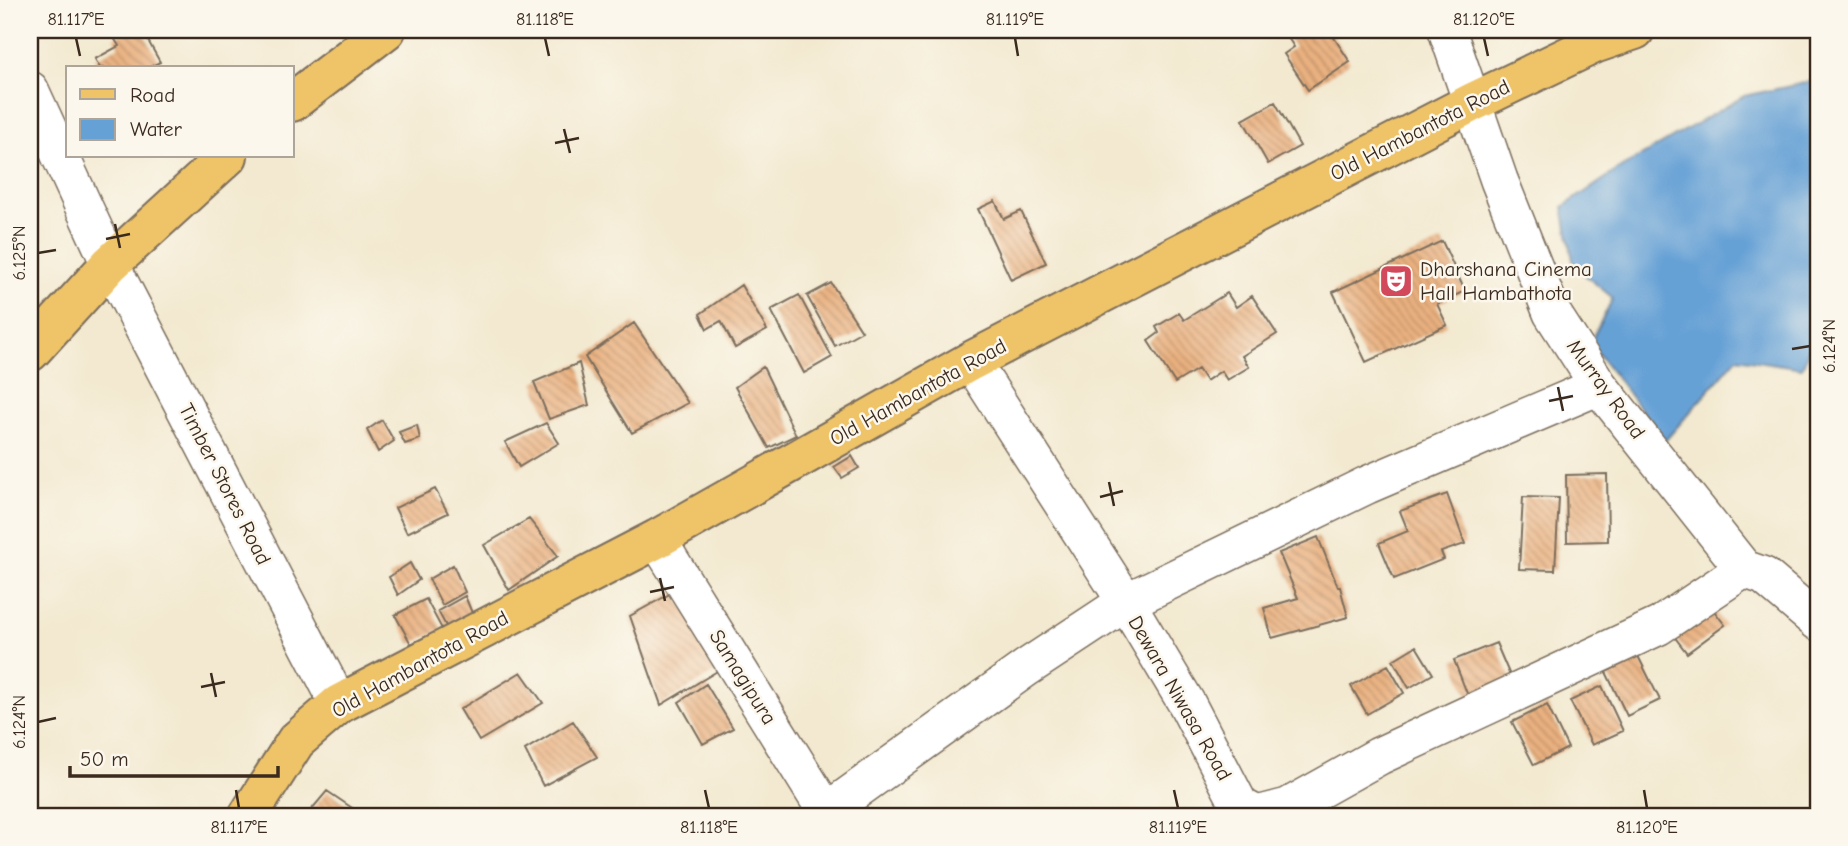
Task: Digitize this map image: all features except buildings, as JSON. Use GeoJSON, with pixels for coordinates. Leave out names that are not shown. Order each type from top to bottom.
{"type":"FeatureCollection","features":[{"type":"Feature","properties":{"kind":"main road"},"geometry":{"type":"LineString","coordinates":[[294,100],[386,30]]}},
{"type":"Feature","properties":{"kind":"main road","name":"Old Hambantota Road"},"geometry":{"type":"LineString","coordinates":[[248,816],[296,741],[339,704],[657,539],[971,361],[1473,102],[1594,44],[1634,30]]}},
{"type":"Feature","properties":{"kind":"main road"},"geometry":{"type":"LineString","coordinates":[[30,352],[110,264],[226,158]]}},
{"type":"Feature","properties":{"kind":"street","name":"Murray Road"},"geometry":{"type":"LineString","coordinates":[[1447,30],[1499,180],[1552,313],[1599,386],[1744,569],[1764,576],[1818,622]]}},
{"type":"Feature","properties":{"kind":"street","name":"Timber Stores Road"},"geometry":{"type":"LineString","coordinates":[[30,90],[110,264],[339,704]]}},
{"type":"Feature","properties":{"kind":"street","name":"Dewara Niwasa Road"},"geometry":{"type":"LineString","coordinates":[[971,361],[1126,602],[1187,704],[1240,806],[1273,814],[1379,756],[1659,626],[1744,569]]}},
{"type":"Feature","properties":{"kind":"street"},"geometry":{"type":"LineString","coordinates":[[826,815],[1026,668],[1126,602],[1367,485],[1599,386]]}},
{"type":"Feature","properties":{"kind":"street","name":"Samagipura"},"geometry":{"type":"LineString","coordinates":[[657,539],[826,815]]}},
{"type":"Feature","properties":{"kind":"water"},"geometry":{"type":"Polygon","coordinates":[[[1818,80],[1818,324],[1802,368],[1737,358],[1665,441],[1590,343],[1613,298],[1574,266],[1563,207],[1622,167],[1744,96],[1818,80]]]}},
{"type":"Feature","properties":{"kind":"place","name":"Dharshana Cinema Hall Hambathota"},"geometry":{"type":"Point","coordinates":[1396,281]}}]}
